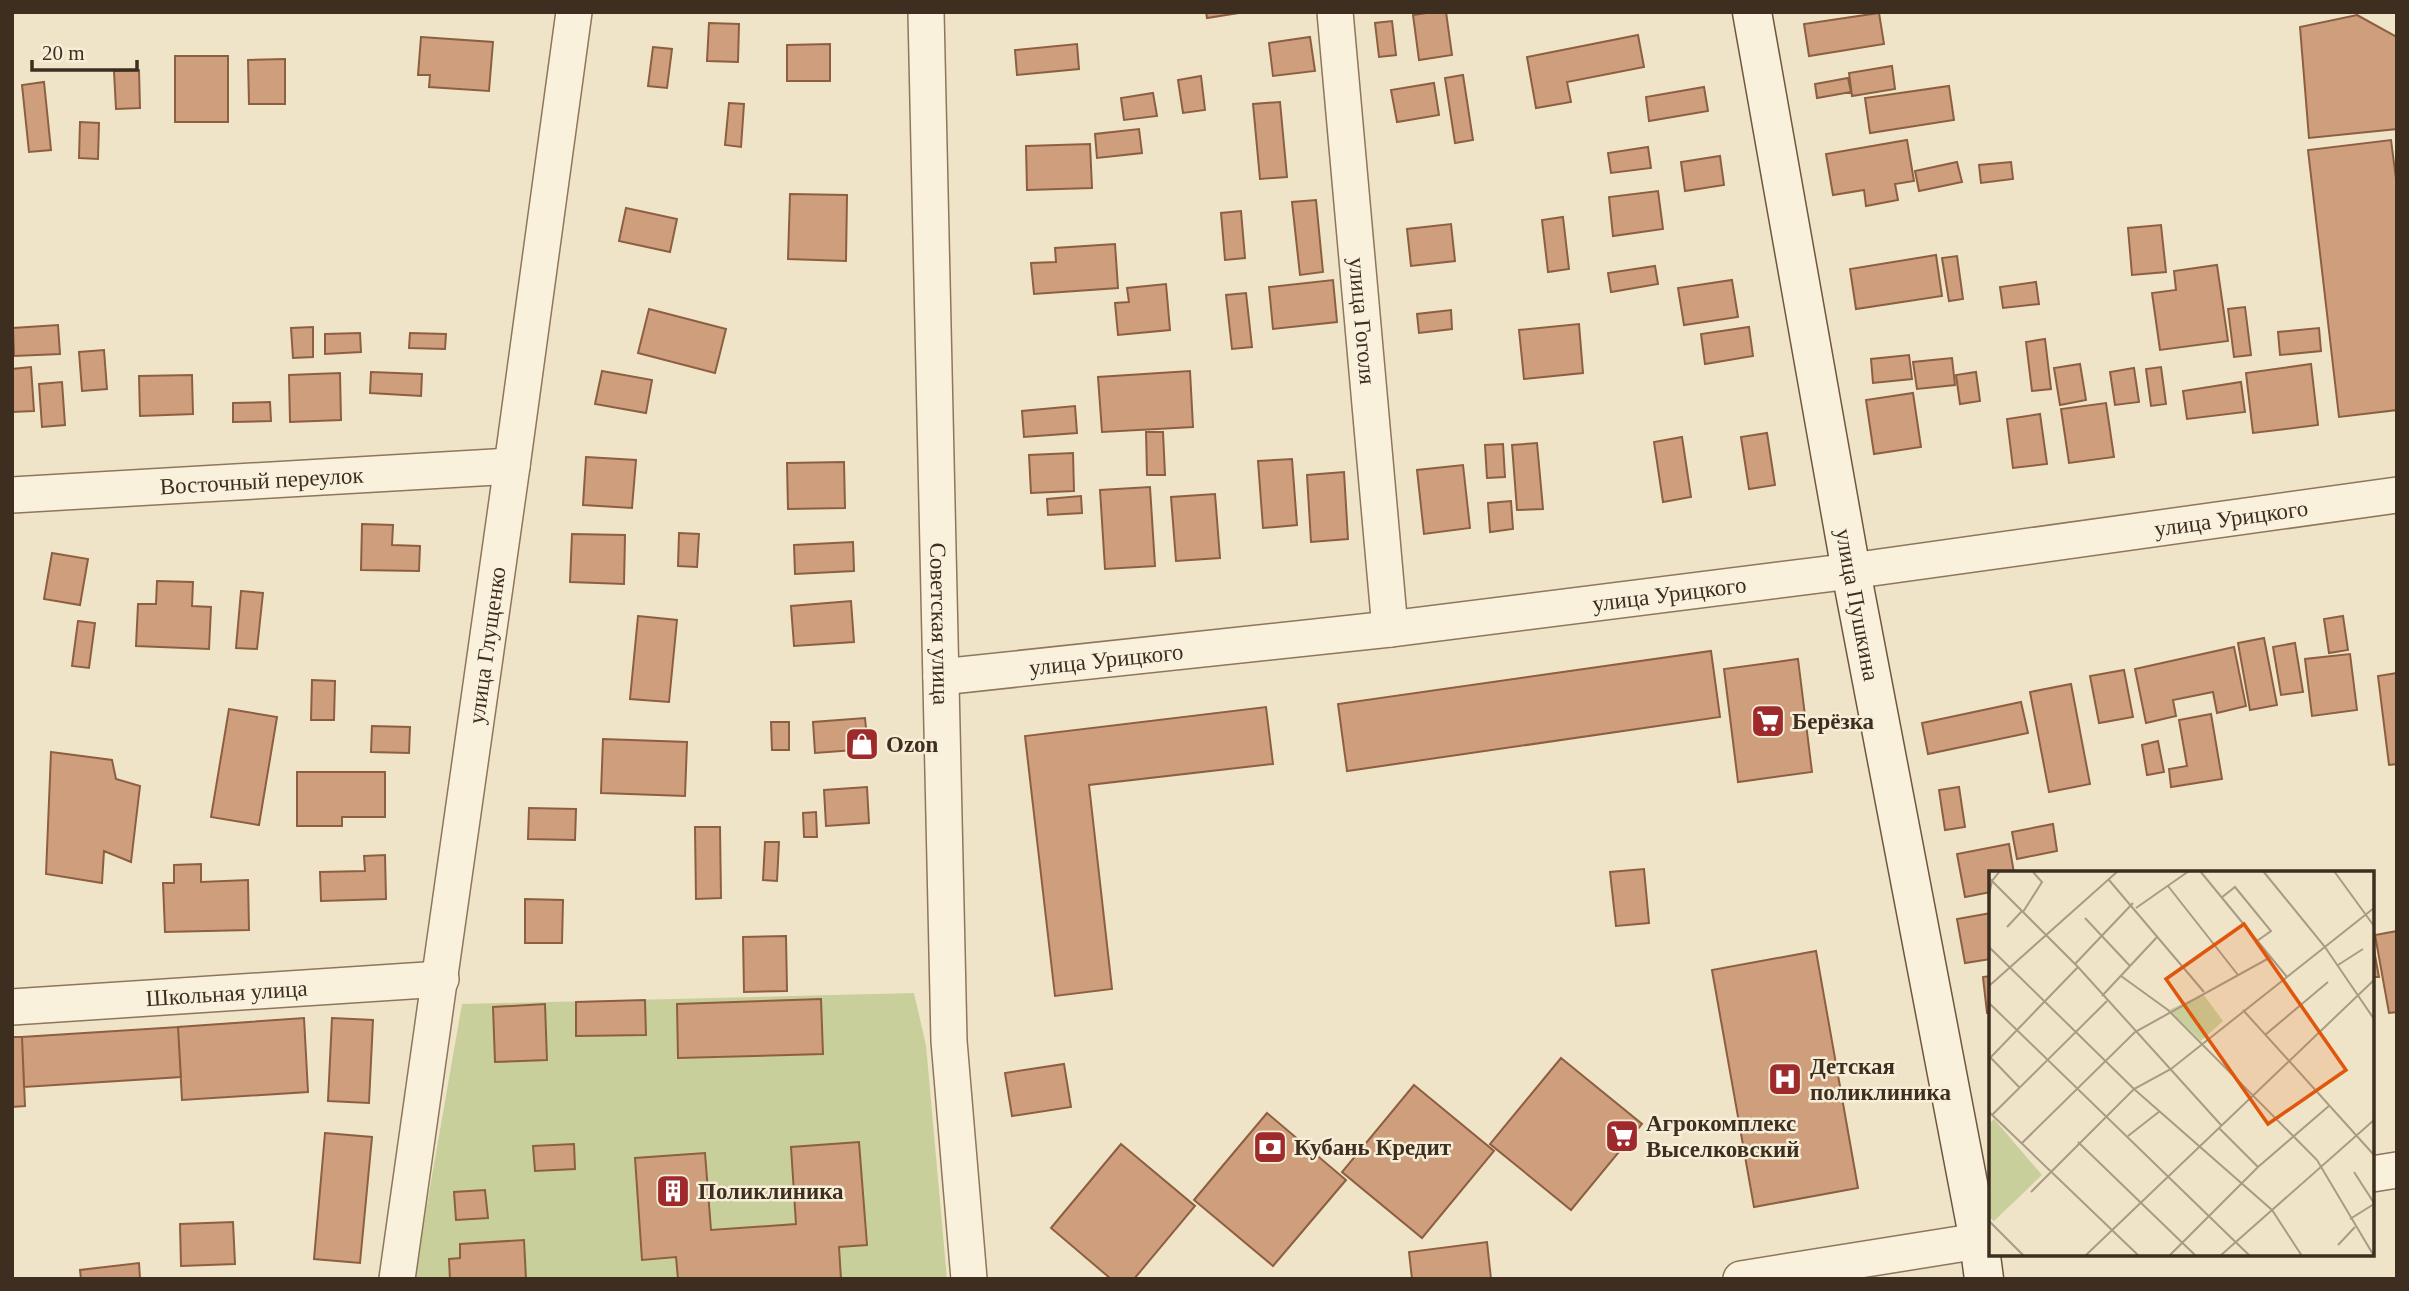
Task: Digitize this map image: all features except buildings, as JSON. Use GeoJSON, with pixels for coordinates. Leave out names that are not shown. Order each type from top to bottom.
{"type":"FeatureCollection","features":[{"type":"Feature","properties":{"kind":"main road","name":"улица Пушкина"},"geometry":{"type":"LineString","coordinates":[[1752,12],[1851,571],[1985,1240],[1984,1279]]}},
{"type":"Feature","properties":{"kind":"street","name":"улица Глущенко"},"geometry":{"type":"LineString","coordinates":[[397,1279],[441,979],[573,12]]}},
{"type":"Feature","properties":{"kind":"street","name":"Советская улица"},"geometry":{"type":"LineString","coordinates":[[926,12],[949,1041],[970,1279]]}},
{"type":"Feature","properties":{"kind":"street","name":"улица Гоголя"},"geometry":{"type":"LineString","coordinates":[[1335,12],[1390,629]]}},
{"type":"Feature","properties":{"kind":"street","name":"Восточный переулок"},"geometry":{"type":"LineString","coordinates":[[12,495],[512,466]]}},
{"type":"Feature","properties":{"kind":"street","name":"улица Урицкого"},"geometry":{"type":"LineString","coordinates":[[941,677],[1390,629],[1851,571],[2397,495]]}},
{"type":"Feature","properties":{"kind":"street","name":"Школьная улица"},"geometry":{"type":"LineString","coordinates":[[12,1007],[441,979]]}},
{"type":"Feature","properties":{"kind":"street"},"geometry":{"type":"LineString","coordinates":[[2374,1174],[2397,1170]]}},
{"type":"Feature","properties":{"kind":"street"},"geometry":{"type":"LineString","coordinates":[[1741,1279],[1985,1240]]}},
{"type":"Feature","properties":{"kind":"green space"},"geometry":{"type":"Polygon","coordinates":[[[914,993],[926,1045],[947,1279],[414,1279],[462,1004],[914,993]]]}},
{"type":"Feature","properties":{"kind":"place","name":"Берёзка"},"geometry":{"type":"Point","coordinates":[1768,721]}},
{"type":"Feature","properties":{"kind":"place","name":"Ozon"},"geometry":{"type":"Point","coordinates":[862,744]}},
{"type":"Feature","properties":{"kind":"place","name":"Детская поликлиника"},"geometry":{"type":"Point","coordinates":[1785,1079]}},
{"type":"Feature","properties":{"kind":"place","name":"Агрокомплекс Выселковский"},"geometry":{"type":"Point","coordinates":[1622,1136]}},
{"type":"Feature","properties":{"kind":"place","name":"Кубань Кредит"},"geometry":{"type":"Point","coordinates":[1270,1147]}},
{"type":"Feature","properties":{"kind":"place","name":"Поликлиника"},"geometry":{"type":"Point","coordinates":[673,1191]}}]}
